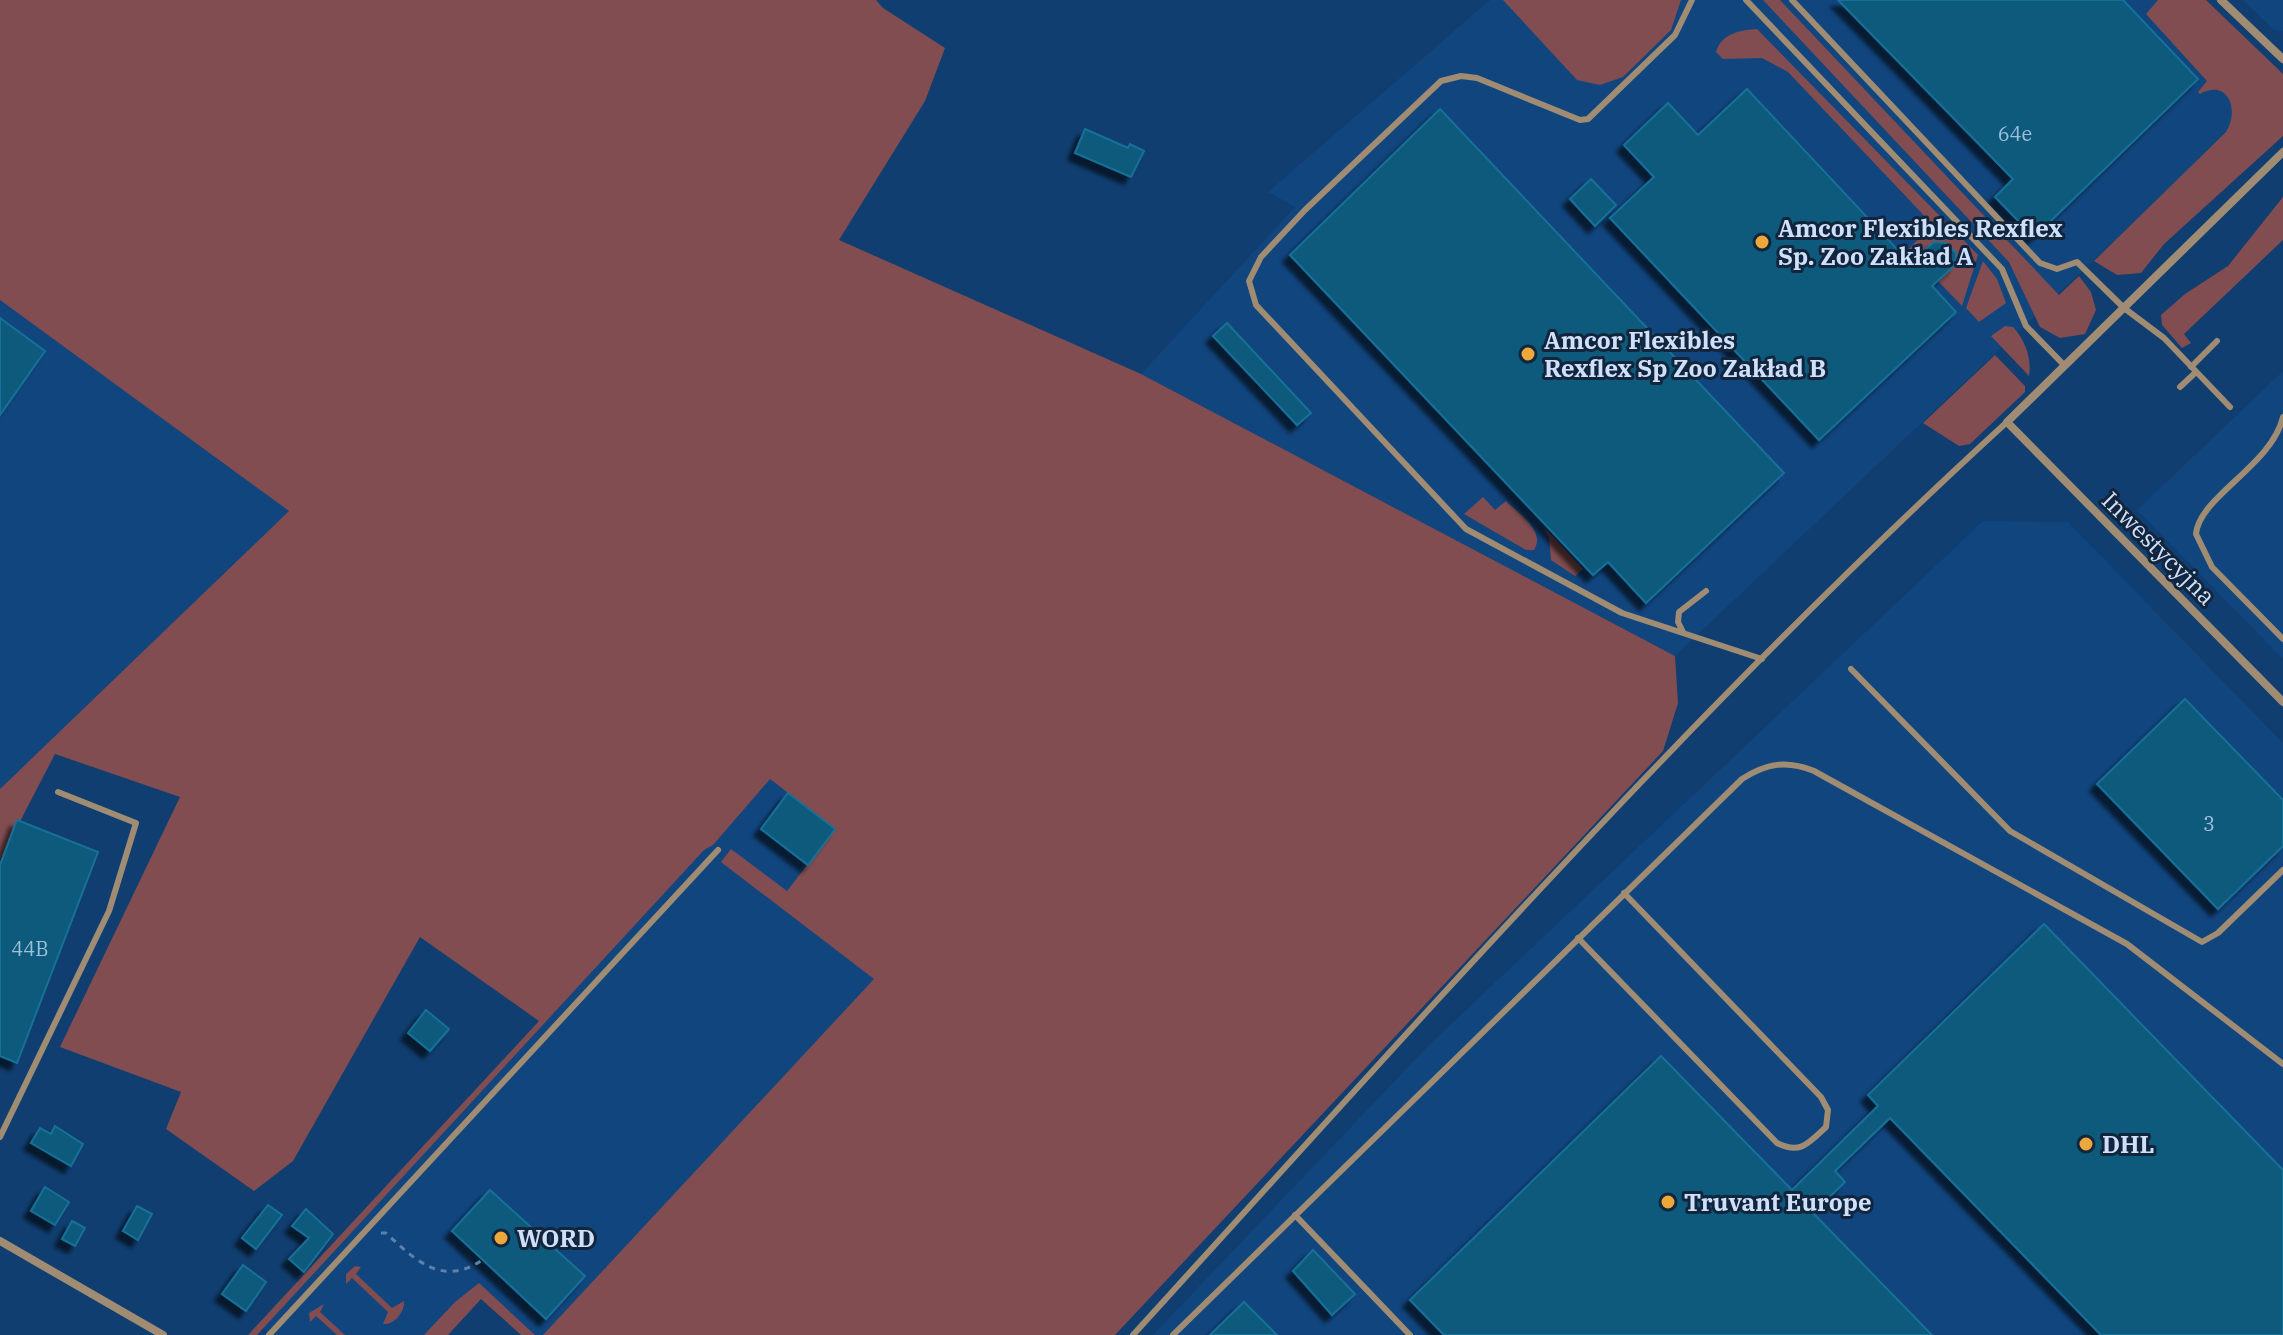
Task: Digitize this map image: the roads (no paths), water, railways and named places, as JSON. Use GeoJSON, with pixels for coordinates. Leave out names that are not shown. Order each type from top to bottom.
{"type":"FeatureCollection","features":[{"type":"Feature","properties":{"kind":"street"},"geometry":{"type":"LineString","coordinates":[[2221,0],[2283,59]]}},
{"type":"Feature","properties":{"kind":"street"},"geometry":{"type":"LineString","coordinates":[[2007,422],[2283,152]]}},
{"type":"Feature","properties":{"kind":"street","name":"Inwestycyjna"},"geometry":{"type":"LineString","coordinates":[[2007,422],[2283,702]]}},
{"type":"Feature","properties":{"kind":"street"},"geometry":{"type":"LineString","coordinates":[[0,1241],[163,1335]]}},
{"type":"Feature","properties":{"kind":"lane"},"geometry":{"type":"LineString","coordinates":[[1692,0],[1675,35],[1588,119],[1580,120],[1477,78],[1461,76],[1441,81],[1305,210],[1261,257],[1249,281],[1256,305],[1466,529],[1622,613],[1762,659]]}},
{"type":"Feature","properties":{"kind":"lane"},"geometry":{"type":"LineString","coordinates":[[1746,0],[2002,269],[2026,326],[2065,366]]}},
{"type":"Feature","properties":{"kind":"lane"},"geometry":{"type":"LineString","coordinates":[[1792,0],[2040,263],[2057,269],[2077,262],[2124,308],[2164,338],[2230,407]]}},
{"type":"Feature","properties":{"kind":"lane"},"geometry":{"type":"LineString","coordinates":[[2180,387],[2217,341]]}},
{"type":"Feature","properties":{"kind":"lane"},"geometry":{"type":"LineString","coordinates":[[2283,417],[2273,443],[2203,515],[2196,534],[2212,567],[2283,639]]}},
{"type":"Feature","properties":{"kind":"lane"},"geometry":{"type":"LineString","coordinates":[[1133,1335],[1526,903],[1762,659],[2007,422]]}},
{"type":"Feature","properties":{"kind":"lane"},"geometry":{"type":"LineString","coordinates":[[1684,634],[1678,622],[1679,612],[1706,591]]}},
{"type":"Feature","properties":{"kind":"lane"},"geometry":{"type":"LineString","coordinates":[[1851,669],[2010,831],[2202,942],[2218,933],[2283,870]]}},
{"type":"Feature","properties":{"kind":"lane"},"geometry":{"type":"LineString","coordinates":[[1173,1335],[1742,779],[1777,764],[1797,764],[2127,944],[2283,1064]]}},
{"type":"Feature","properties":{"kind":"lane"},"geometry":{"type":"LineString","coordinates":[[0,1137],[109,911],[136,823],[58,792]]}},
{"type":"Feature","properties":{"kind":"lane"},"geometry":{"type":"LineString","coordinates":[[269,1335],[718,850]]}},
{"type":"Feature","properties":{"kind":"lane"},"geometry":{"type":"LineString","coordinates":[[1578,938],[1777,1143],[1788,1149],[1804,1148],[1826,1127],[1828,1110],[1821,1097],[1624,893]]}},
{"type":"Feature","properties":{"kind":"lane"},"geometry":{"type":"LineString","coordinates":[[1295,1215],[1410,1335]]}},
{"type":"Feature","properties":{"kind":"place","name":"Amcor Flexibles Rexflex Sp. Zoo Zakład A"},"geometry":{"type":"Point","coordinates":[1762,242]}},
{"type":"Feature","properties":{"kind":"place","name":"Amcor Flexibles Rexflex Sp Zoo Zakład B"},"geometry":{"type":"Point","coordinates":[1528,354]}},
{"type":"Feature","properties":{"kind":"place","name":"DHL"},"geometry":{"type":"Point","coordinates":[2086,1144]}},
{"type":"Feature","properties":{"kind":"place","name":"Truvant Europe"},"geometry":{"type":"Point","coordinates":[1668,1202]}},
{"type":"Feature","properties":{"kind":"place","name":"WORD"},"geometry":{"type":"Point","coordinates":[501,1238]}}]}
